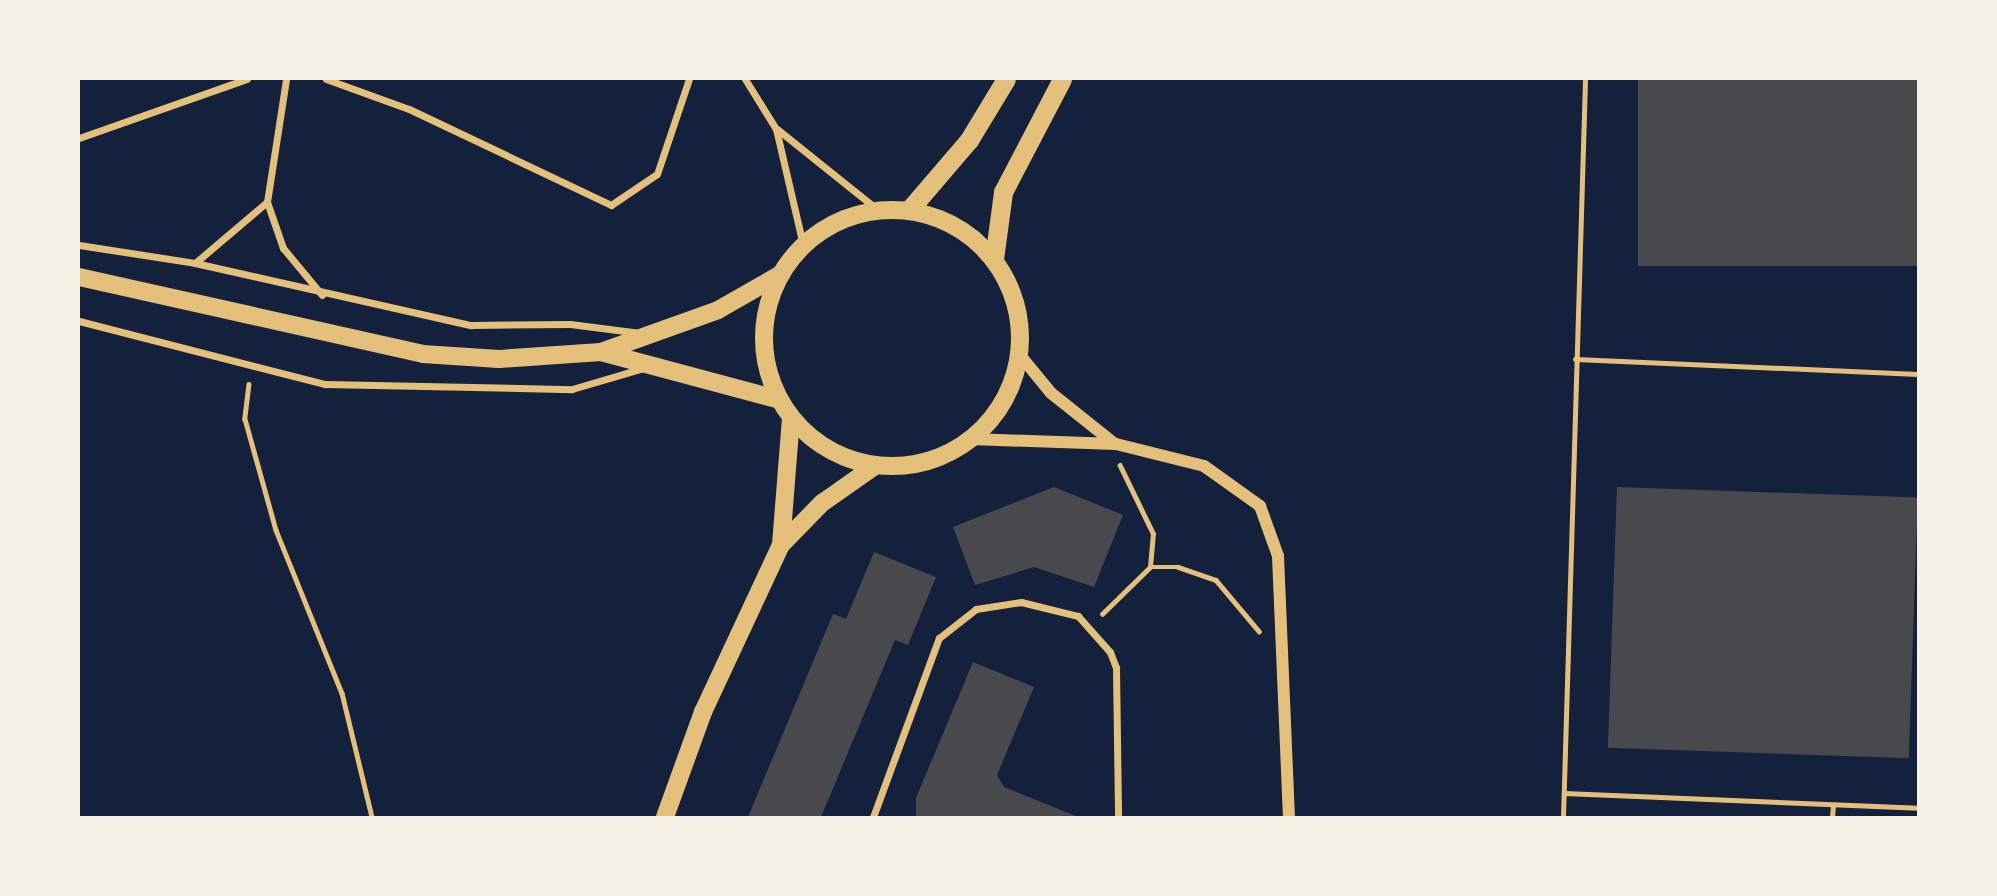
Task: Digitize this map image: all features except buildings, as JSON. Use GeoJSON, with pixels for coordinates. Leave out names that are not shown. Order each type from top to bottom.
{"type":"FeatureCollection","features":[{"type":"Feature","properties":{"kind":"highway"},"geometry":{"type":"LineString","coordinates":[[909,210],[969,140],[1006,79]]}},
{"type":"Feature","properties":{"kind":"highway"},"geometry":{"type":"LineString","coordinates":[[994,259],[1003,192],[1062,79]]}},
{"type":"Feature","properties":{"kind":"main road"},"geometry":{"type":"LineString","coordinates":[[878,210],[909,210],[971,235],[994,259],[1019,321],[1019,354],[994,415],[971,439],[910,465],[876,465],[815,440],[791,417],[780,400],[766,358],[766,326],[781,274],[803,246],[838,221],[878,210]]}},
{"type":"Feature","properties":{"kind":"main road"},"geometry":{"type":"LineString","coordinates":[[79,277],[423,354],[499,359],[601,352],[718,310],[781,274]]}},
{"type":"Feature","properties":{"kind":"main road"},"geometry":{"type":"LineString","coordinates":[[601,352],[780,400]]}},
{"type":"Feature","properties":{"kind":"main road"},"geometry":{"type":"LineString","coordinates":[[781,545],[791,417]]}},
{"type":"Feature","properties":{"kind":"main road"},"geometry":{"type":"LineString","coordinates":[[665,817],[704,712],[781,545],[822,503],[876,465]]}},
{"type":"Feature","properties":{"kind":"street"},"geometry":{"type":"LineString","coordinates":[[79,138],[247,79]]}},
{"type":"Feature","properties":{"kind":"street"},"geometry":{"type":"LineString","coordinates":[[286,79],[267,202],[283,248],[323,296]]}},
{"type":"Feature","properties":{"kind":"street"},"geometry":{"type":"LineString","coordinates":[[326,79],[409,110],[611,205],[657,174],[689,79]]}},
{"type":"Feature","properties":{"kind":"street"},"geometry":{"type":"LineString","coordinates":[[745,79],[776,129],[803,246]]}},
{"type":"Feature","properties":{"kind":"street"},"geometry":{"type":"LineString","coordinates":[[776,129],[878,210]]}},
{"type":"Feature","properties":{"kind":"street"},"geometry":{"type":"LineString","coordinates":[[195,263],[267,202]]}},
{"type":"Feature","properties":{"kind":"street"},"geometry":{"type":"LineString","coordinates":[[79,245],[195,263],[323,296],[471,325],[570,324],[649,334]]}},
{"type":"Feature","properties":{"kind":"street"},"geometry":{"type":"LineString","coordinates":[[79,321],[251,369],[324,384],[572,389],[653,365]]}},
{"type":"Feature","properties":{"kind":"street"},"geometry":{"type":"LineString","coordinates":[[1019,354],[1051,393],[1116,444]]}},
{"type":"Feature","properties":{"kind":"street"},"geometry":{"type":"LineString","coordinates":[[971,439],[1116,444],[1204,466],[1259,506],[1278,556],[1285,657],[1289,817]]}},
{"type":"Feature","properties":{"kind":"street"},"geometry":{"type":"LineString","coordinates":[[873,817],[934,647],[951,624],[988,605],[1021,602],[1078,616],[1089,627],[1116,668],[1118,817]]}},
{"type":"Feature","properties":{"kind":"lane"},"geometry":{"type":"LineString","coordinates":[[1563,817],[1585,79]]}},
{"type":"Feature","properties":{"kind":"lane"},"geometry":{"type":"LineString","coordinates":[[1575,359],[1918,374]]}},
{"type":"Feature","properties":{"kind":"lane"},"geometry":{"type":"LineString","coordinates":[[1564,793],[1918,808]]}},
{"type":"Feature","properties":{"kind":"lane"},"geometry":{"type":"LineString","coordinates":[[1832,817],[1833,805]]}},
{"type":"Feature","properties":{"kind":"path"},"geometry":{"type":"LineString","coordinates":[[251,369],[245,419],[276,530],[342,693],[372,817]]}},
{"type":"Feature","properties":{"kind":"path"},"geometry":{"type":"LineString","coordinates":[[1089,627],[1150,567],[1153,534],[1123,477],[1116,444]]}},
{"type":"Feature","properties":{"kind":"path"},"geometry":{"type":"LineString","coordinates":[[1150,567],[1178,567],[1216,580],[1285,657]]}}]}
